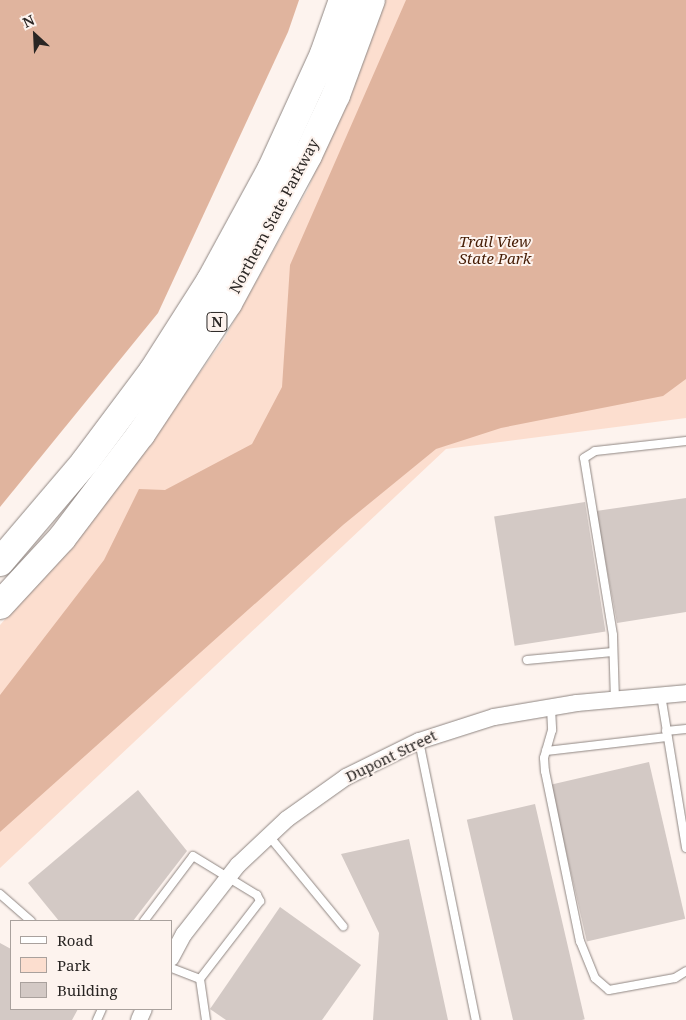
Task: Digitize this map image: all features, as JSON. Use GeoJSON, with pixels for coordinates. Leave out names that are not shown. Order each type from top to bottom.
{"type":"FeatureCollection","features":[{"type":"Feature","properties":{"kind":"highway","name":"Northern State Parkway"},"geometry":{"type":"LineString","coordinates":[[0,562],[85,462],[153,371],[211,280],[271,170],[324,54],[343,0]]}},
{"type":"Feature","properties":{"kind":"highway","name":"Northern State Parkway"},"geometry":{"type":"LineString","coordinates":[[0,605],[62,538],[147,426],[224,310],[308,155],[336,95],[372,0]]}},
{"type":"Feature","properties":{"kind":"street","name":"Dupont Street"},"geometry":{"type":"LineString","coordinates":[[172,956],[184,934],[229,877],[287,819],[346,777],[419,741],[494,717],[615,700],[686,693]]}},
{"type":"Feature","properties":{"kind":"lane"},"geometry":{"type":"LineString","coordinates":[[615,700],[613,652],[584,458],[595,451],[686,441]]}},
{"type":"Feature","properties":{"kind":"lane"},"geometry":{"type":"LineString","coordinates":[[527,660],[613,652]]}},
{"type":"Feature","properties":{"kind":"lane"},"geometry":{"type":"LineString","coordinates":[[661,695],[686,848]]}},
{"type":"Feature","properties":{"kind":"lane"},"geometry":{"type":"LineString","coordinates":[[551,708],[552,730],[546,751],[544,771],[580,941],[595,978],[609,990],[675,978],[686,971]]}},
{"type":"Feature","properties":{"kind":"lane"},"geometry":{"type":"LineString","coordinates":[[546,751],[666,734],[686,729]]}},
{"type":"Feature","properties":{"kind":"lane"},"geometry":{"type":"LineString","coordinates":[[419,741],[476,1020]]}},
{"type":"Feature","properties":{"kind":"lane"},"geometry":{"type":"LineString","coordinates":[[269,836],[344,926]]}},
{"type":"Feature","properties":{"kind":"lane"},"geometry":{"type":"LineString","coordinates":[[145,920],[193,856],[256,895],[260,901],[200,979],[206,1020]]}},
{"type":"Feature","properties":{"kind":"lane"},"geometry":{"type":"LineString","coordinates":[[0,894],[30,920]]}},
{"type":"Feature","properties":{"kind":"lane"},"geometry":{"type":"LineString","coordinates":[[172,968],[200,979]]}},
{"type":"Feature","properties":{"kind":"green space"},"geometry":{"type":"Polygon","coordinates":[[[0,0],[299,0],[288,32],[158,313],[0,507],[0,0]]]}},
{"type":"Feature","properties":{"kind":"green space","name":"Trail View State Park"},"geometry":{"type":"Polygon","coordinates":[[[384,0],[686,0],[686,418],[446,449],[0,868],[0,625],[100,511],[224,339],[308,189],[384,0]]]}},
{"type":"Feature","properties":{"kind":"green space","name":"Trail View State Park"},"geometry":{"type":"Polygon","coordinates":[[[406,0],[686,0],[686,379],[663,396],[501,428],[436,449],[343,525],[0,832],[0,695],[104,560],[139,489],[165,490],[252,444],[282,387],[290,265],[406,0]]]}},
{"type":"Feature","properties":{"kind":"building"},"geometry":{"type":"Polygon","coordinates":[[[686,498],[686,612],[617,623],[596,511],[686,498]]]}},
{"type":"Feature","properties":{"kind":"building"},"geometry":{"type":"Polygon","coordinates":[[[585,502],[605,631],[515,646],[494,516],[585,502]]]}},
{"type":"Feature","properties":{"kind":"building"},"geometry":{"type":"Polygon","coordinates":[[[649,762],[685,919],[587,942],[551,785],[649,762]]]}},
{"type":"Feature","properties":{"kind":"building"},"geometry":{"type":"Polygon","coordinates":[[[138,790],[187,851],[134,920],[58,920],[28,883],[138,790]]]}},
{"type":"Feature","properties":{"kind":"building"},"geometry":{"type":"Polygon","coordinates":[[[535,804],[585,1019],[513,1020],[467,820],[535,804]]]}},
{"type":"Feature","properties":{"kind":"building"},"geometry":{"type":"Polygon","coordinates":[[[409,839],[448,1020],[373,1020],[379,933],[341,854],[409,839]]]}},
{"type":"Feature","properties":{"kind":"building"},"geometry":{"type":"Polygon","coordinates":[[[280,907],[361,965],[322,1020],[226,1020],[210,1009],[280,907]]]}},
{"type":"Feature","properties":{"kind":"building"},"geometry":{"type":"Polygon","coordinates":[[[0,943],[10,948],[10,1010],[77,1010],[72,1020],[0,1020],[0,943]]]}}]}
